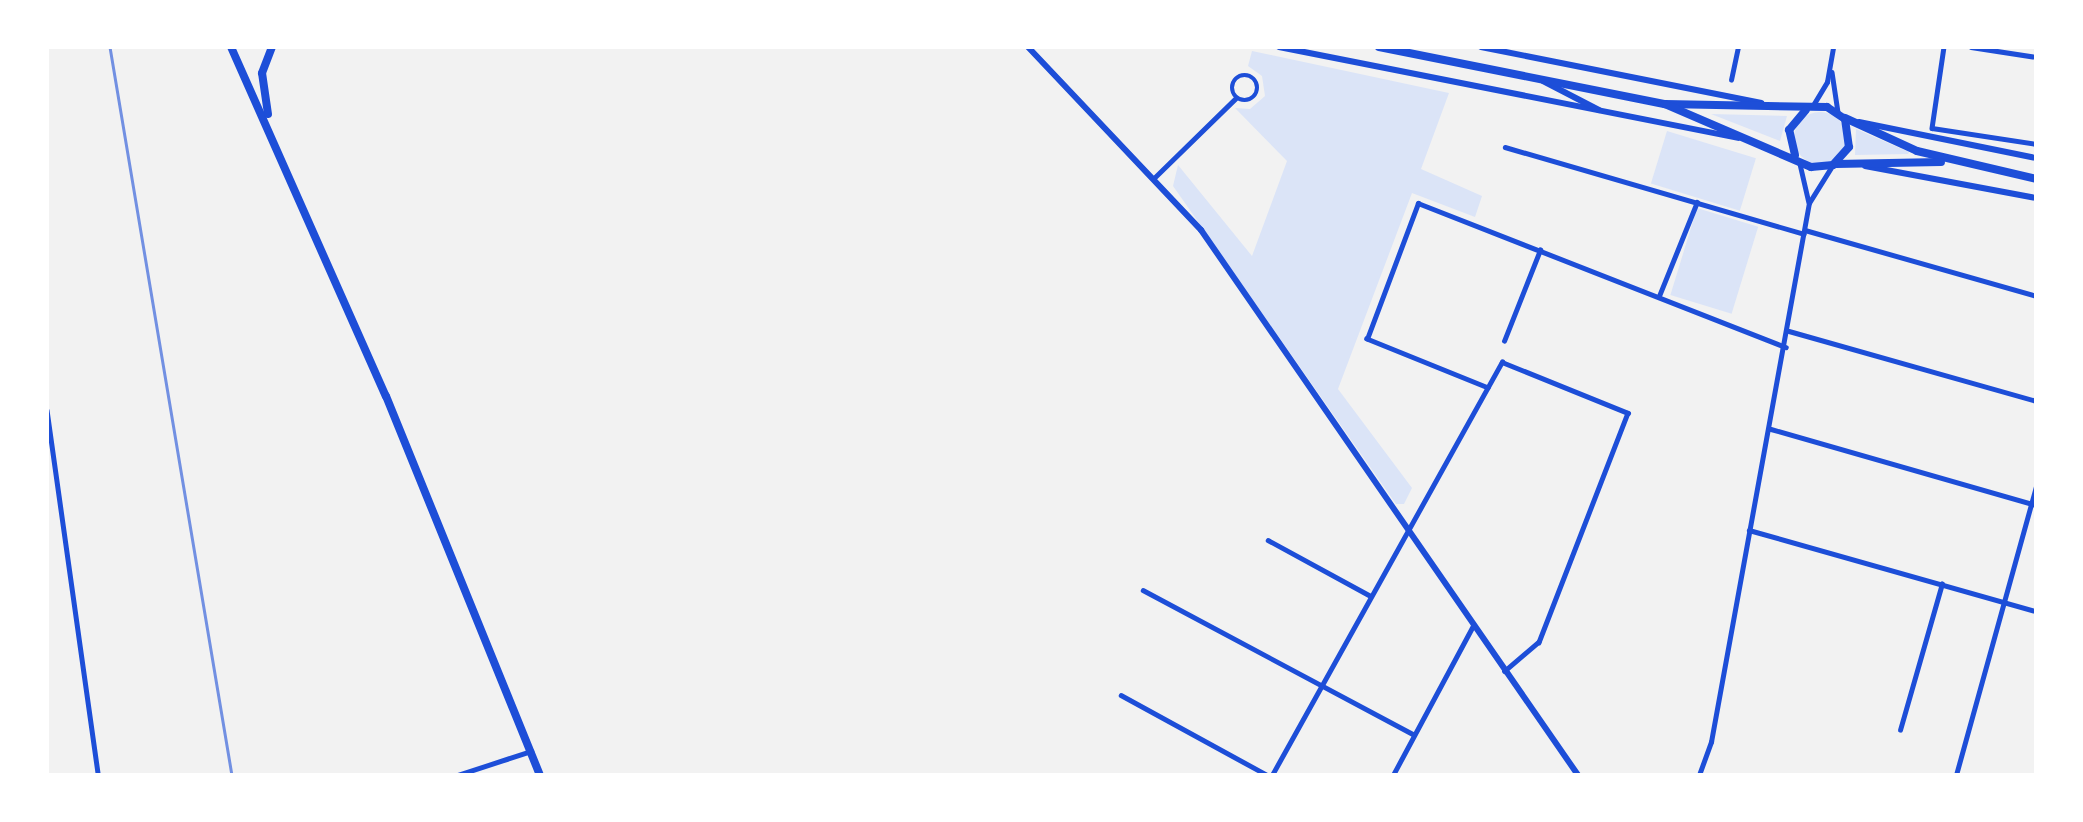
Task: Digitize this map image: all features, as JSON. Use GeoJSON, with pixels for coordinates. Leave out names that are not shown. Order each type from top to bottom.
{"type":"FeatureCollection","features":[{"type":"Feature","properties":{"kind":"main road"},"geometry":{"type":"LineString","coordinates":[[231,47],[272,131],[532,750],[540,775]]}},
{"type":"Feature","properties":{"kind":"main road"},"geometry":{"type":"LineString","coordinates":[[272,47],[262,73],[272,131]]}},
{"type":"Feature","properties":{"kind":"main road"},"geometry":{"type":"LineString","coordinates":[[1379,47],[1665,104],[1810,108],[1842,115],[1959,163],[2036,179]]}},
{"type":"Feature","properties":{"kind":"main road"},"geometry":{"type":"LineString","coordinates":[[1665,104],[1772,145],[1818,168],[1849,163],[1959,163]]}},
{"type":"Feature","properties":{"kind":"main road"},"geometry":{"type":"LineString","coordinates":[[1797,158],[1789,130],[1810,108]]}},
{"type":"Feature","properties":{"kind":"main road"},"geometry":{"type":"LineString","coordinates":[[1834,164],[1850,140],[1842,115]]}},
{"type":"Feature","properties":{"kind":"street"},"geometry":{"type":"LineString","coordinates":[[1028,47],[1155,177],[1201,230],[1407,535],[1578,775]]}},
{"type":"Feature","properties":{"kind":"street"},"geometry":{"type":"LineString","coordinates":[[1279,47],[1772,145]]}},
{"type":"Feature","properties":{"kind":"street"},"geometry":{"type":"LineString","coordinates":[[1481,47],[1791,109]]}},
{"type":"Feature","properties":{"kind":"street"},"geometry":{"type":"LineString","coordinates":[[1731,80],[1738,47]]}},
{"type":"Feature","properties":{"kind":"street"},"geometry":{"type":"LineString","coordinates":[[1810,108],[1831,64],[1833,47]]}},
{"type":"Feature","properties":{"kind":"street"},"geometry":{"type":"LineString","coordinates":[[1944,47],[1931,128],[2036,144]]}},
{"type":"Feature","properties":{"kind":"street"},"geometry":{"type":"LineString","coordinates":[[1971,47],[2036,57]]}},
{"type":"Feature","properties":{"kind":"street"},"geometry":{"type":"LineString","coordinates":[[1831,64],[1842,115],[2036,158]]}},
{"type":"Feature","properties":{"kind":"street"},"geometry":{"type":"LineString","coordinates":[[1155,177],[1236,99],[1253,98],[1253,78],[1233,82],[1236,99]]}},
{"type":"Feature","properties":{"kind":"street"},"geometry":{"type":"LineString","coordinates":[[1538,79],[1606,113]]}},
{"type":"Feature","properties":{"kind":"street"},"geometry":{"type":"LineString","coordinates":[[1506,147],[2036,296]]}},
{"type":"Feature","properties":{"kind":"street"},"geometry":{"type":"LineString","coordinates":[[1797,158],[1809,203]]}},
{"type":"Feature","properties":{"kind":"street"},"geometry":{"type":"LineString","coordinates":[[1849,163],[2036,198]]}},
{"type":"Feature","properties":{"kind":"street"},"geometry":{"type":"LineString","coordinates":[[1699,775],[1711,741],[1749,530],[1771,429],[1809,203],[1834,164]]}},
{"type":"Feature","properties":{"kind":"street"},"geometry":{"type":"LineString","coordinates":[[1659,296],[1697,202]]}},
{"type":"Feature","properties":{"kind":"street"},"geometry":{"type":"LineString","coordinates":[[1488,388],[1367,339],[1418,203],[1786,346]]}},
{"type":"Feature","properties":{"kind":"street"},"geometry":{"type":"LineString","coordinates":[[1504,341],[1540,250]]}},
{"type":"Feature","properties":{"kind":"street"},"geometry":{"type":"LineString","coordinates":[[1789,331],[2036,401]]}},
{"type":"Feature","properties":{"kind":"street"},"geometry":{"type":"LineString","coordinates":[[1121,695],[1270,775],[1368,595],[1407,535],[1502,362],[1628,413],[1539,642],[1505,671]]}},
{"type":"Feature","properties":{"kind":"street"},"geometry":{"type":"LineString","coordinates":[[47,410],[98,775]]}},
{"type":"Feature","properties":{"kind":"street"},"geometry":{"type":"LineString","coordinates":[[1771,429],[2034,504]]}},
{"type":"Feature","properties":{"kind":"street"},"geometry":{"type":"LineString","coordinates":[[1956,775],[2034,504],[2036,487]]}},
{"type":"Feature","properties":{"kind":"street"},"geometry":{"type":"LineString","coordinates":[[1749,530],[2036,611]]}},
{"type":"Feature","properties":{"kind":"street"},"geometry":{"type":"LineString","coordinates":[[1268,540],[1368,595]]}},
{"type":"Feature","properties":{"kind":"street"},"geometry":{"type":"LineString","coordinates":[[1900,730],[1942,584]]}},
{"type":"Feature","properties":{"kind":"street"},"geometry":{"type":"LineString","coordinates":[[1143,590],[1414,735]]}},
{"type":"Feature","properties":{"kind":"street"},"geometry":{"type":"LineString","coordinates":[[1393,775],[1473,626]]}},
{"type":"Feature","properties":{"kind":"street"},"geometry":{"type":"LineString","coordinates":[[458,775],[532,750]]}},
{"type":"Feature","properties":{"kind":"shaded area"},"geometry":{"type":"Polygon","coordinates":[[[1252,51],[1449,93],[1421,169],[1482,196],[1475,217],[1412,193],[1338,389],[1412,488],[1404,504],[1396,504],[1173,186],[1178,165],[1252,256],[1287,161],[1235,108],[1250,109],[1265,96],[1262,76],[1248,66],[1252,51]]]}},
{"type":"Feature","properties":{"kind":"shaded area"},"geometry":{"type":"Polygon","coordinates":[[[1820,112],[1830,114],[1838,120],[1844,128],[1844,148],[1838,156],[1830,162],[1820,164],[1810,162],[1802,156],[1796,148],[1794,138],[1796,128],[1802,120],[1810,114],[1820,112]]]}},
{"type":"Feature","properties":{"kind":"shaded area"},"geometry":{"type":"Polygon","coordinates":[[[1711,114],[1787,116],[1780,141],[1711,114]]]}},
{"type":"Feature","properties":{"kind":"shaded area"},"geometry":{"type":"Polygon","coordinates":[[[1856,129],[1909,152],[1855,155],[1856,129]]]}},
{"type":"Feature","properties":{"kind":"shaded area"},"geometry":{"type":"Polygon","coordinates":[[[1667,131],[1756,158],[1740,211],[1651,184],[1667,131]]]}},
{"type":"Feature","properties":{"kind":"shaded area"},"geometry":{"type":"Polygon","coordinates":[[[1697,208],[1758,227],[1732,314],[1670,295],[1697,208]]]}},
{"type":"Feature","properties":{"kind":"railway"},"geometry":{"type":"LineString","coordinates":[[110,47],[232,775]]}}]}
